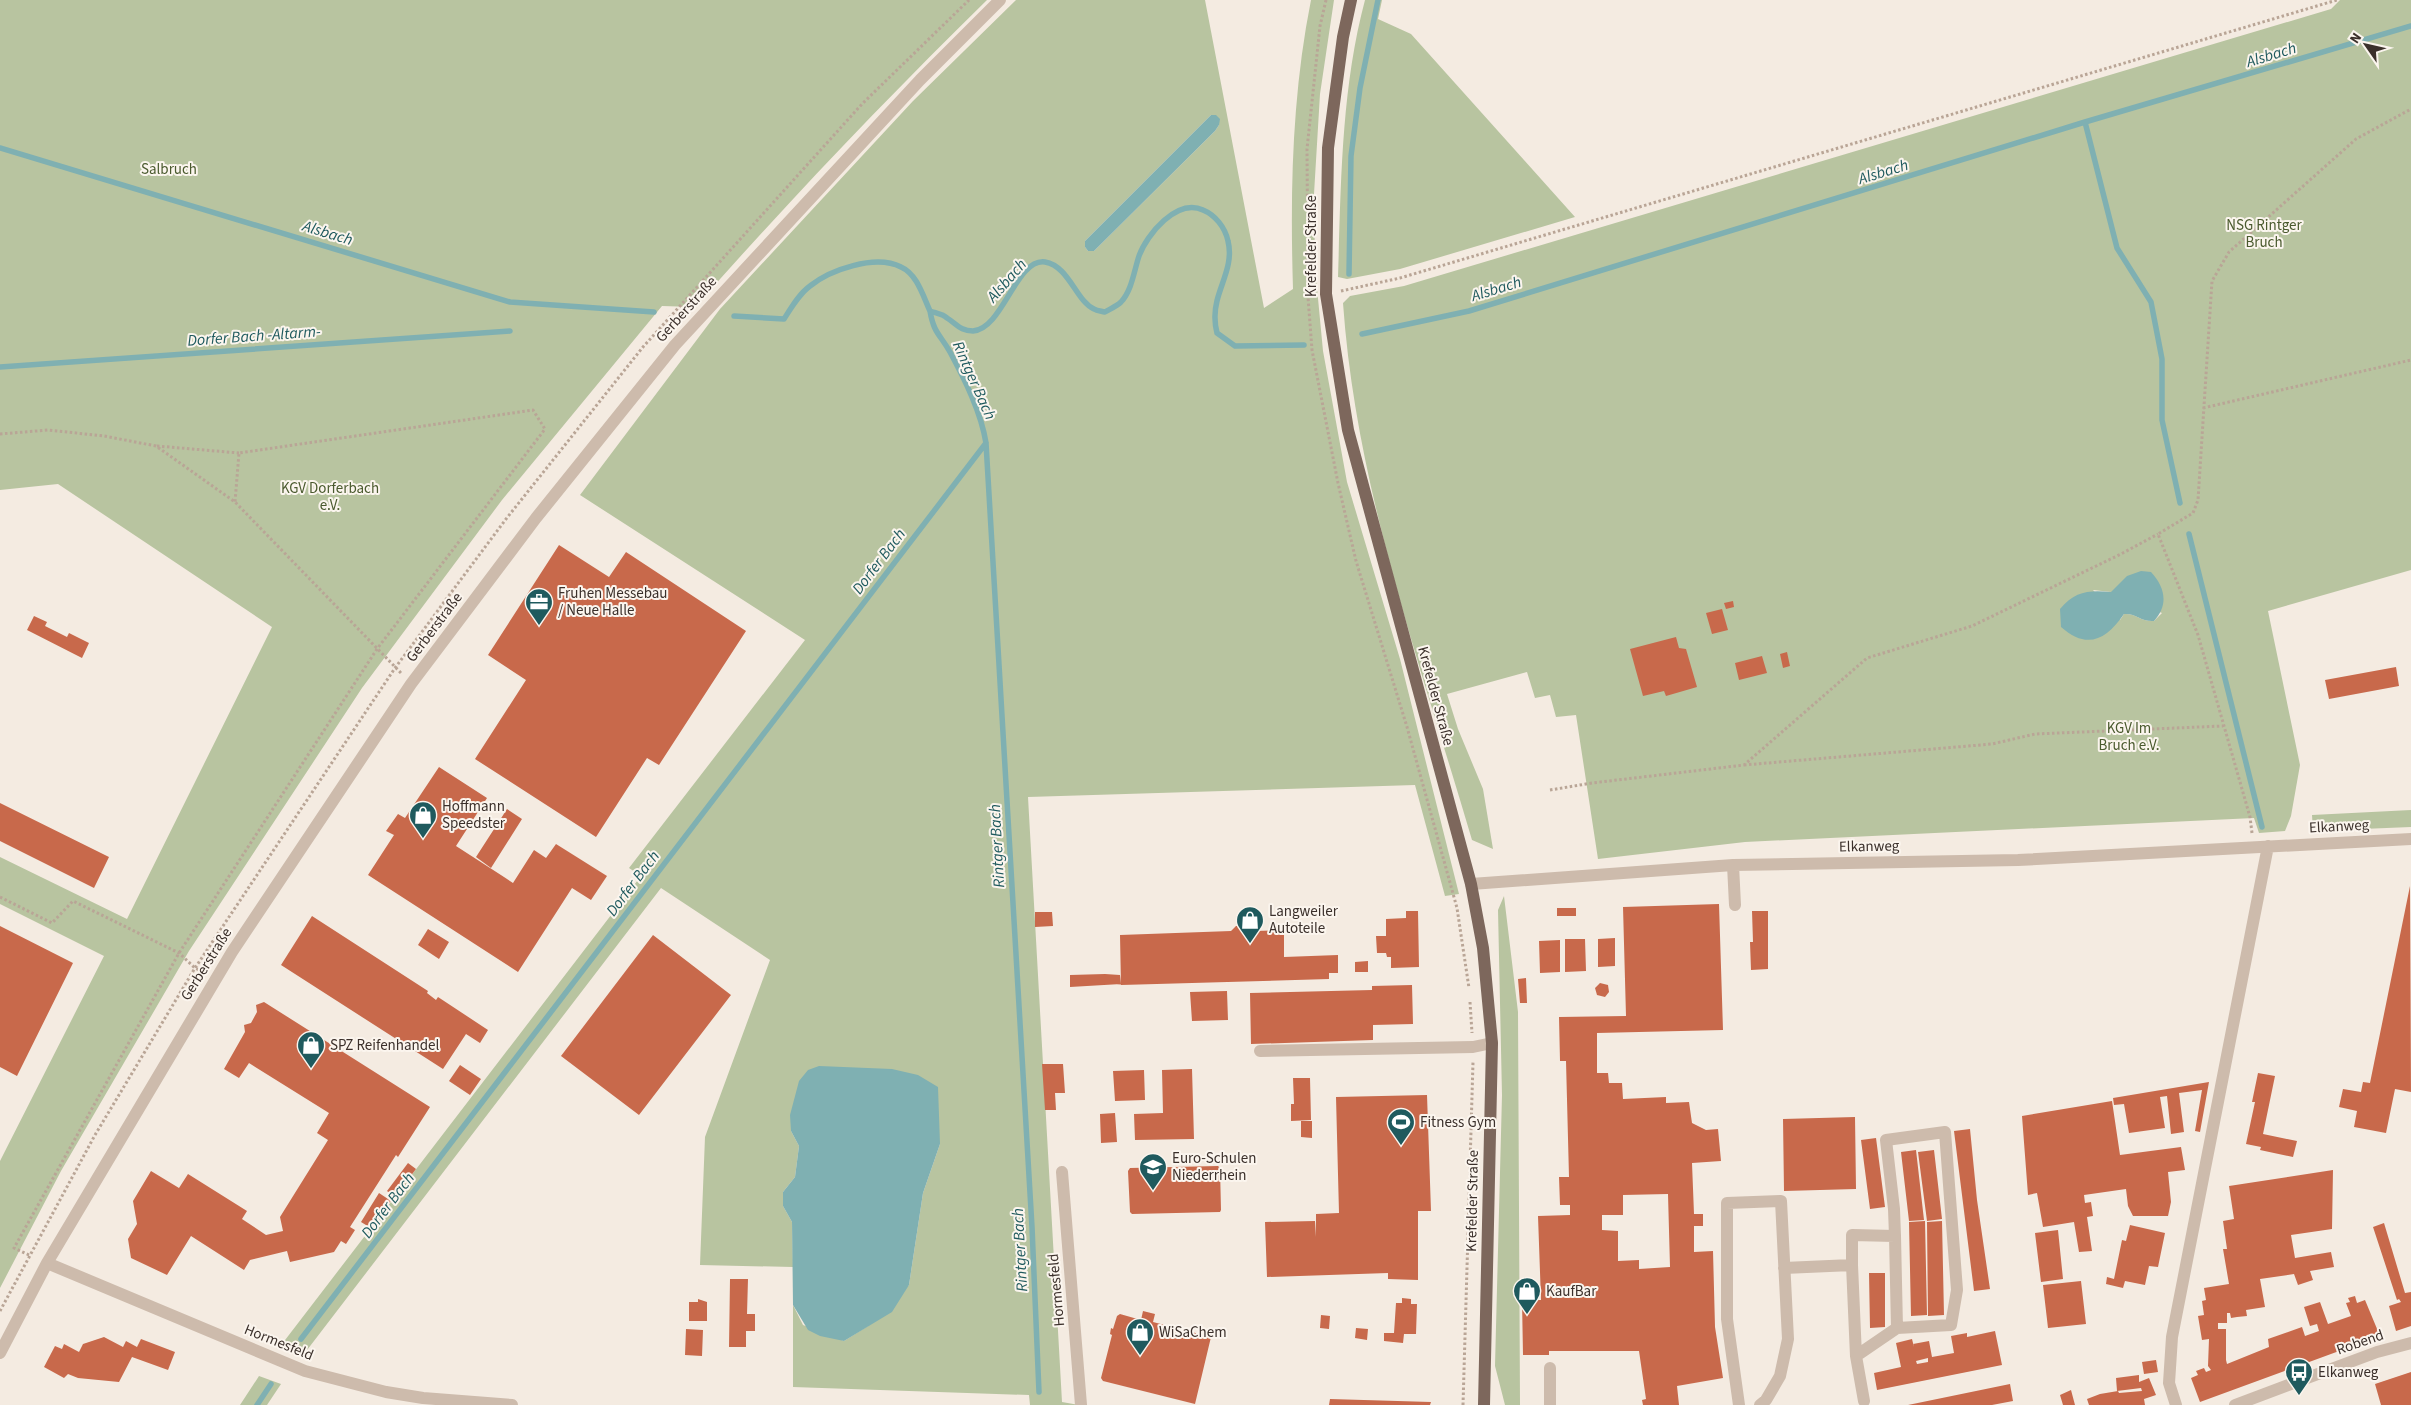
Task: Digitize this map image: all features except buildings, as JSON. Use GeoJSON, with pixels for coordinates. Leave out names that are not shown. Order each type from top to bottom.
{"type":"FeatureCollection","features":[{"type":"Feature","properties":{"kind":"main road","name":"Krefelder Straße"},"geometry":{"type":"LineString","coordinates":[[1350,0],[1342,37],[1328,148],[1326,294],[1348,430],[1471,884],[1483,948],[1492,1043],[1484,1405]]}},
{"type":"Feature","properties":{"kind":"street","name":"Gerberstraße"},"geometry":{"type":"LineString","coordinates":[[0,1353],[47,1263],[216,977],[304,842],[411,684],[536,518],[674,345],[920,80],[1000,0]]}},
{"type":"Feature","properties":{"kind":"street","name":"Elkanweg"},"geometry":{"type":"LineString","coordinates":[[1471,884],[1733,865],[2018,860],[2411,839]]}},
{"type":"Feature","properties":{"kind":"street"},"geometry":{"type":"LineString","coordinates":[[2176,1405],[2169,1383],[2172,1336],[2268,846]]}},
{"type":"Feature","properties":{"kind":"street"},"geometry":{"type":"LineString","coordinates":[[1733,865],[1735,905]]}},
{"type":"Feature","properties":{"kind":"street"},"geometry":{"type":"LineString","coordinates":[[1260,1050],[1473,1047],[1492,1043]]}},
{"type":"Feature","properties":{"kind":"street"},"geometry":{"type":"LineString","coordinates":[[1856,1356],[1897,1328],[1952,1325],[1957,1290],[1945,1132],[1886,1140],[1894,1209],[1897,1328]]}},
{"type":"Feature","properties":{"kind":"street","name":"Hormesfeld"},"geometry":{"type":"LineString","coordinates":[[1062,1172],[1081,1405]]}},
{"type":"Feature","properties":{"kind":"street"},"geometry":{"type":"LineString","coordinates":[[1739,1405],[1727,1319],[1727,1202],[1781,1201],[1788,1339],[1780,1376],[1766,1400],[1760,1405]]}},
{"type":"Feature","properties":{"kind":"street"},"geometry":{"type":"LineString","coordinates":[[1864,1401],[1856,1356],[1852,1235],[1895,1236]]}},
{"type":"Feature","properties":{"kind":"street","name":"Hormesfeld"},"geometry":{"type":"LineString","coordinates":[[47,1263],[305,1371],[386,1392],[423,1398],[512,1405]]}},
{"type":"Feature","properties":{"kind":"street"},"geometry":{"type":"LineString","coordinates":[[1784,1268],[1852,1265]]}},
{"type":"Feature","properties":{"kind":"street","name":"Robend"},"geometry":{"type":"LineString","coordinates":[[2235,1405],[2376,1352],[2411,1343]]}},
{"type":"Feature","properties":{"kind":"street"},"geometry":{"type":"LineString","coordinates":[[1550,1368],[1550,1405]]}},
{"type":"Feature","properties":{"kind":"path"},"geometry":{"type":"LineString","coordinates":[[1326,0],[1320,26],[1307,149],[1308,297],[1312,350],[1338,483],[1356,561],[1407,727],[1457,908],[1470,995],[1473,1047],[1463,1405]]}},
{"type":"Feature","properties":{"kind":"path"},"geometry":{"type":"LineString","coordinates":[[1326,294],[1409,275],[2336,0]]}},
{"type":"Feature","properties":{"kind":"path"},"geometry":{"type":"LineString","coordinates":[[1744,765],[1868,658],[1972,626],[2121,554],[2193,513],[2198,500],[2212,281],[2229,252],[2356,139],[2411,109]]}},
{"type":"Feature","properties":{"kind":"path"},"geometry":{"type":"LineString","coordinates":[[2203,408],[2411,360]]}},
{"type":"Feature","properties":{"kind":"path"},"geometry":{"type":"LineString","coordinates":[[0,434],[48,430],[104,436],[156,446],[239,453],[533,410],[546,429],[377,649],[179,952],[14,1248],[47,1263]]}},
{"type":"Feature","properties":{"kind":"path"},"geometry":{"type":"LineString","coordinates":[[156,446],[235,502],[411,684]]}},
{"type":"Feature","properties":{"kind":"path"},"geometry":{"type":"LineString","coordinates":[[235,502],[239,453]]}},
{"type":"Feature","properties":{"kind":"path"},"geometry":{"type":"LineString","coordinates":[[2158,534],[2198,635],[2250,817],[2253,846]]}},
{"type":"Feature","properties":{"kind":"path"},"geometry":{"type":"LineString","coordinates":[[1550,790],[1744,765],[1992,744],[2035,734],[2223,726]]}},
{"type":"Feature","properties":{"kind":"path"},"geometry":{"type":"LineString","coordinates":[[0,897],[52,923],[73,901],[179,952],[196,968],[216,977]]}},
{"type":"Feature","properties":{"kind":"green space"},"geometry":{"type":"Polygon","coordinates":[[[0,0],[987,0],[838,151],[695,307],[662,306],[502,500],[362,688],[189,951],[61,1171],[0,1288],[0,1161],[104,956],[0,904],[0,857],[127,919],[272,627],[58,484],[0,490],[0,0]]]}},
{"type":"Feature","properties":{"kind":"green space"},"geometry":{"type":"Polygon","coordinates":[[[1016,0],[1205,0],[1264,308],[1293,289],[1292,180],[1296,108],[1305,36],[1311,0],[1334,0],[1320,94],[1314,194],[1315,267],[1323,351],[1347,482],[1400,659],[1459,894],[1445,896],[1415,785],[1028,797],[1062,1402],[1079,1405],[1030,1405],[1029,1395],[793,1387],[793,1305],[803,1325],[844,1341],[868,1326],[909,1285],[923,1193],[940,1144],[791,1131],[799,1146],[795,1177],[783,1192],[783,1206],[792,1222],[793,1267],[700,1265],[705,1137],[770,960],[661,888],[304,1354],[282,1344],[641,876],[629,868],[805,640],[580,495],[720,309],[913,101],[1016,0]],[[1211,115],[1085,241],[1085,247],[1088,251],[1094,251],[1219,125],[1211,115]]]}},
{"type":"Feature","properties":{"kind":"green space"},"geometry":{"type":"Polygon","coordinates":[[[1365,0],[1382,0],[1378,19],[1411,34],[1575,217],[1400,269],[1347,279],[1338,277],[1347,103],[1351,68],[1365,0]]]}},
{"type":"Feature","properties":{"kind":"green space"},"geometry":{"type":"Polygon","coordinates":[[[2340,0],[2411,0],[2411,570],[2268,611],[2300,765],[2291,816],[2285,831],[2259,833],[2254,818],[1745,842],[1598,859],[1576,715],[1556,717],[1550,695],[1535,698],[1527,672],[1447,694],[1458,729],[1483,789],[1493,849],[1472,840],[1412,641],[1376,508],[1361,440],[1350,372],[1343,303],[1350,296],[1404,286],[2331,9],[2340,0]],[[2093,590],[2120,620],[2124,614],[2128,614],[2154,621],[2162,613],[2111,592],[2093,590]]]}},
{"type":"Feature","properties":{"kind":"green space"},"geometry":{"type":"Polygon","coordinates":[[[2411,810],[2411,827],[2313,831],[2312,815],[2411,810]]]}},
{"type":"Feature","properties":{"kind":"green space"},"geometry":{"type":"Polygon","coordinates":[[[1504,896],[1518,1012],[1520,1405],[1505,1405],[1495,1366],[1502,1095],[1498,910],[1504,896]]]}},
{"type":"Feature","properties":{"kind":"green space"},"geometry":{"type":"Polygon","coordinates":[[[259,1376],[281,1384],[267,1405],[240,1405],[259,1376]]]}},
{"type":"Feature","properties":{"kind":"water"},"geometry":{"type":"Polygon","coordinates":[[[1211,115],[1216,115],[1220,119],[1215,131],[1094,251],[1088,251],[1085,247],[1085,241],[1211,115]]]}},
{"type":"Feature","properties":{"kind":"water"},"geometry":{"type":"Polygon","coordinates":[[[2141,571],[2151,572],[2162,590],[2162,609],[2154,621],[2124,614],[2103,636],[2088,640],[2070,634],[2061,627],[2060,609],[2071,598],[2089,592],[2111,592],[2127,576],[2141,571]]]}},
{"type":"Feature","properties":{"kind":"water"},"geometry":{"type":"Polygon","coordinates":[[[819,1066],[892,1069],[918,1075],[938,1087],[940,1144],[923,1193],[909,1285],[892,1312],[844,1341],[820,1336],[808,1330],[793,1305],[792,1222],[783,1206],[783,1192],[795,1177],[799,1146],[791,1131],[790,1115],[799,1081],[808,1070],[819,1066]]]}},
{"type":"Feature","properties":{"kind":"waterway"},"geometry":{"type":"LineString","coordinates":[[1349,274],[1351,156],[1360,88],[1378,0]]}},
{"type":"Feature","properties":{"kind":"waterway","name":"Alsbach"},"geometry":{"type":"LineString","coordinates":[[1362,334],[1469,311],[2085,122],[2411,26]]}},
{"type":"Feature","properties":{"kind":"waterway"},"geometry":{"type":"LineString","coordinates":[[2085,122],[2117,248],[2151,302],[2162,359],[2162,420],[2180,503]]}},
{"type":"Feature","properties":{"kind":"waterway","name":"Alsbach"},"geometry":{"type":"LineString","coordinates":[[0,148],[510,302],[654,312]]}},
{"type":"Feature","properties":{"kind":"waterway","name":"Alsbach"},"geometry":{"type":"LineString","coordinates":[[734,316],[784,319],[802,293],[819,280],[829,274],[853,266],[879,262],[890,263],[907,270],[919,286],[930,311],[969,331],[984,327],[993,319],[1026,271],[1035,264],[1045,262],[1060,270],[1088,305],[1095,310],[1105,312],[1125,297],[1143,247],[1156,229],[1173,213],[1193,208],[1203,210],[1215,218],[1225,231],[1228,241],[1229,261],[1216,308],[1217,333],[1235,346],[1304,345]]}},
{"type":"Feature","properties":{"kind":"waterway","name":"Rintger Bach"},"geometry":{"type":"LineString","coordinates":[[930,311],[935,329],[950,352],[972,396],[984,431],[986,443],[1032,1227],[1039,1392]]}},
{"type":"Feature","properties":{"kind":"waterway","name":"Dorfer Bach -Altarm-"},"geometry":{"type":"LineString","coordinates":[[0,367],[510,331]]}},
{"type":"Feature","properties":{"kind":"waterway","name":"Dorfer Bach"},"geometry":{"type":"LineString","coordinates":[[301,1339],[986,443]]}},
{"type":"Feature","properties":{"kind":"waterway"},"geometry":{"type":"LineString","coordinates":[[2189,534],[2262,827]]}},
{"type":"Feature","properties":{"kind":"waterway","name":"Dorfer Bach"},"geometry":{"type":"LineString","coordinates":[[257,1405],[271,1384]]}},
{"type":"Feature","properties":{"kind":"place","name":"Fruhen Messebau / Neue Halle"},"geometry":{"type":"Point","coordinates":[539,626]}},
{"type":"Feature","properties":{"kind":"place","name":"Hoffmann Speedster"},"geometry":{"type":"Point","coordinates":[423,839]}},
{"type":"Feature","properties":{"kind":"place","name":"Langweiler Autoteile"},"geometry":{"type":"Point","coordinates":[1250,944]}},
{"type":"Feature","properties":{"kind":"place","name":"SPZ Reifenhandel"},"geometry":{"type":"Point","coordinates":[311,1069]}},
{"type":"Feature","properties":{"kind":"place","name":"Fitness Gym"},"geometry":{"type":"Point","coordinates":[1401,1146]}},
{"type":"Feature","properties":{"kind":"place","name":"Euro-Schulen Niederrhein"},"geometry":{"type":"Point","coordinates":[1153,1191]}},
{"type":"Feature","properties":{"kind":"place","name":"KaufBar"},"geometry":{"type":"Point","coordinates":[1527,1315]}},
{"type":"Feature","properties":{"kind":"place","name":"WiSaChem"},"geometry":{"type":"Point","coordinates":[1140,1356]}},
{"type":"Feature","properties":{"kind":"place","name":"Elkanweg"},"geometry":{"type":"Point","coordinates":[2299,1396]}},
{"type":"Feature","properties":{"kind":"park label","name":"Salbruch"},"geometry":{"type":"Point","coordinates":[169,169]}},
{"type":"Feature","properties":{"kind":"park label","name":"NSG Rintger Bruch"},"geometry":{"type":"Point","coordinates":[2264,234]}},
{"type":"Feature","properties":{"kind":"park label","name":"KGV Dorferbach e.V."},"geometry":{"type":"Point","coordinates":[330,496]}},
{"type":"Feature","properties":{"kind":"park label","name":"KGV Im Bruch e.V."},"geometry":{"type":"Point","coordinates":[2129,736]}}]}
